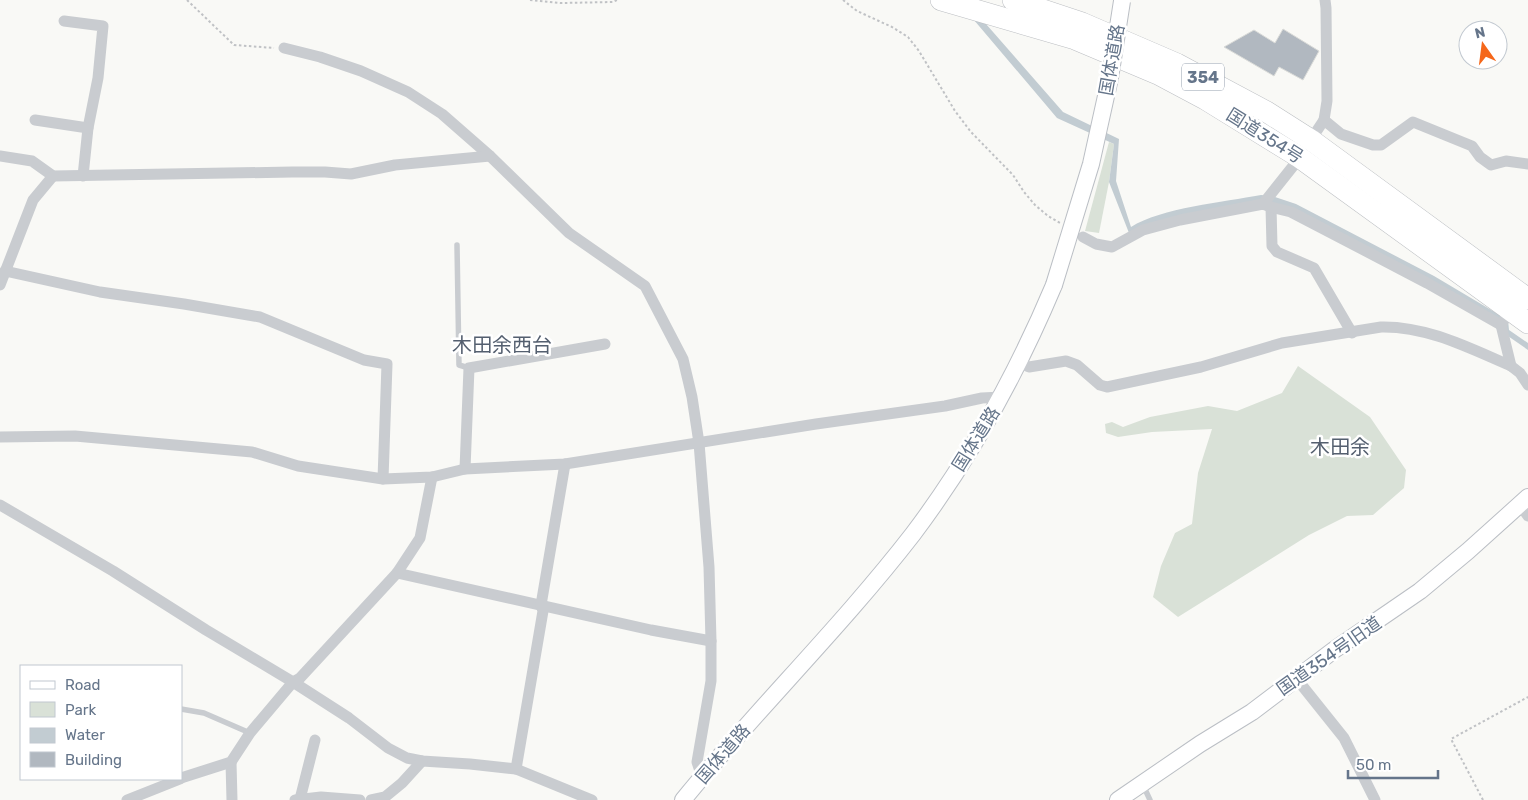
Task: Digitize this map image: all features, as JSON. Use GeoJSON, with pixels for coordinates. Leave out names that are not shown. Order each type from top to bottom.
{"type":"FeatureCollection","features":[{"type":"Feature","properties":{"kind":"highway","name":"国道354号"},"geometry":{"type":"LineString","coordinates":[[941,0],[1075,39],[1109,52],[1158,74],[1305,149]]}},
{"type":"Feature","properties":{"kind":"highway","name":"国道354号"},"geometry":{"type":"LineString","coordinates":[[1013,0],[1082,23],[1177,64],[1267,112],[1305,149],[1517,302],[1528,323]]}},
{"type":"Feature","properties":{"kind":"street"},"geometry":{"type":"LineString","coordinates":[[1324,0],[1326,8],[1327,101],[1324,120],[1267,206],[1272,246],[1277,252],[1314,268],[1352,333]]}},
{"type":"Feature","properties":{"kind":"street","name":"国体道路"},"geometry":{"type":"LineString","coordinates":[[683,800],[866,592],[914,533],[956,472],[1002,397],[1054,285],[1091,164],[1110,78],[1122,1]]}},
{"type":"Feature","properties":{"kind":"street"},"geometry":{"type":"LineString","coordinates":[[64,21],[103,26],[98,78],[88,128],[83,176]]}},
{"type":"Feature","properties":{"kind":"street"},"geometry":{"type":"LineString","coordinates":[[284,48],[320,57],[361,71],[408,92],[442,114],[490,156],[569,233],[645,286],[683,359],[692,397],[699,443],[709,567],[711,641],[711,681],[697,762],[702,777]]}},
{"type":"Feature","properties":{"kind":"street"},"geometry":{"type":"LineString","coordinates":[[34,120],[88,128]]}},
{"type":"Feature","properties":{"kind":"street"},"geometry":{"type":"LineString","coordinates":[[1324,120],[1341,134],[1373,145],[1381,145],[1413,122],[1472,146],[1480,157],[1491,165],[1506,161],[1528,164]]}},
{"type":"Feature","properties":{"kind":"street"},"geometry":{"type":"LineString","coordinates":[[0,156],[32,162],[54,176],[83,176],[292,172],[351,174],[395,165],[490,156]]}},
{"type":"Feature","properties":{"kind":"street"},"geometry":{"type":"LineString","coordinates":[[0,286],[33,200],[54,176]]}},
{"type":"Feature","properties":{"kind":"street"},"geometry":{"type":"LineString","coordinates":[[1083,237],[1096,244],[1112,246],[1143,230],[1180,220],[1267,206],[1291,212],[1427,284],[1517,302],[1511,366]]}},
{"type":"Feature","properties":{"kind":"street"},"geometry":{"type":"LineString","coordinates":[[5,272],[100,292],[260,317],[364,360],[387,364],[383,479]]}},
{"type":"Feature","properties":{"kind":"street"},"geometry":{"type":"LineString","coordinates":[[1019,363],[1029,367],[1066,361],[1077,365],[1100,384],[1107,387],[1201,367],[1282,342],[1352,333],[1381,327],[1394,327],[1441,336],[1511,366],[1520,373],[1528,385]]}},
{"type":"Feature","properties":{"kind":"street"},"geometry":{"type":"LineString","coordinates":[[465,469],[469,368],[605,344]]}},
{"type":"Feature","properties":{"kind":"street"},"geometry":{"type":"LineString","coordinates":[[0,437],[75,436],[252,452],[298,466],[383,479],[432,477],[465,469],[565,464],[816,424],[945,406],[982,398],[1002,397]]}},
{"type":"Feature","properties":{"kind":"street"},"geometry":{"type":"LineString","coordinates":[[516,769],[543,611],[541,605],[565,464]]}},
{"type":"Feature","properties":{"kind":"street"},"geometry":{"type":"LineString","coordinates":[[235,799],[232,762],[250,733],[293,682],[300,678],[397,573],[420,538],[432,477]]}},
{"type":"Feature","properties":{"kind":"street"},"geometry":{"type":"LineString","coordinates":[[0,505],[113,571],[293,682],[349,718],[388,748],[407,758],[422,762],[470,764],[516,769],[592,800]]}},
{"type":"Feature","properties":{"kind":"street","name":"国道354号旧道"},"geometry":{"type":"LineString","coordinates":[[1118,800],[1200,744],[1252,712],[1296,678],[1420,591],[1525,506]]}},
{"type":"Feature","properties":{"kind":"street"},"geometry":{"type":"LineString","coordinates":[[397,573],[651,630],[711,641]]}},
{"type":"Feature","properties":{"kind":"street"},"geometry":{"type":"LineString","coordinates":[[1296,678],[1344,738],[1375,800]]}},
{"type":"Feature","properties":{"kind":"street"},"geometry":{"type":"LineString","coordinates":[[315,740],[297,800],[321,797],[360,800]]}},
{"type":"Feature","properties":{"kind":"street"},"geometry":{"type":"LineString","coordinates":[[182,777],[232,762]]}},
{"type":"Feature","properties":{"kind":"street"},"geometry":{"type":"LineString","coordinates":[[371,800],[385,797],[402,783],[422,762]]}},
{"type":"Feature","properties":{"kind":"street"},"geometry":{"type":"LineString","coordinates":[[132,799],[175,780]]}},
{"type":"Feature","properties":{"kind":"lane"},"geometry":{"type":"LineString","coordinates":[[457,244],[459,365],[469,368]]}},
{"type":"Feature","properties":{"kind":"lane"},"geometry":{"type":"LineString","coordinates":[[182,709],[204,713],[250,733]]}},
{"type":"Feature","properties":{"kind":"lane"},"geometry":{"type":"LineString","coordinates":[[1142,783],[1150,800]]}},
{"type":"Feature","properties":{"kind":"path"},"geometry":{"type":"LineString","coordinates":[[187,0],[234,45],[284,48]]}},
{"type":"Feature","properties":{"kind":"path"},"geometry":{"type":"LineString","coordinates":[[530,0],[561,3],[613,2],[617,0]]}},
{"type":"Feature","properties":{"kind":"path"},"geometry":{"type":"LineString","coordinates":[[843,0],[857,11],[892,27],[908,37],[919,51],[954,111],[971,132],[1013,175],[1035,205],[1048,216],[1062,224]]}},
{"type":"Feature","properties":{"kind":"path"},"geometry":{"type":"LineString","coordinates":[[1483,800],[1451,738],[1528,697]]}},
{"type":"Feature","properties":{"kind":"green space"},"geometry":{"type":"Polygon","coordinates":[[[1109,142],[1114,144],[1099,233],[1085,231],[1109,142]]]}},
{"type":"Feature","properties":{"kind":"green space"},"geometry":{"type":"Polygon","coordinates":[[[1298,366],[1370,417],[1406,470],[1404,488],[1373,515],[1347,516],[1309,535],[1178,617],[1153,597],[1161,566],[1175,533],[1192,524],[1198,473],[1212,429],[1152,432],[1118,437],[1106,433],[1105,424],[1112,422],[1123,427],[1150,417],[1208,406],[1237,411],[1282,393],[1298,366]]]}},
{"type":"Feature","properties":{"kind":"water"},"geometry":{"type":"Polygon","coordinates":[[[957,0],[965,0],[1063,112],[1119,139],[1116,181],[1131,227],[1144,220],[1176,210],[1261,195],[1272,196],[1296,204],[1434,276],[1508,320],[1509,330],[1528,343],[1528,350],[1505,334],[1504,326],[1270,202],[1129,233],[1109,182],[1114,144],[1057,118],[957,0]]]}},
{"type":"Feature","properties":{"kind":"building"},"geometry":{"type":"Polygon","coordinates":[[[1283,29],[1319,51],[1303,80],[1279,67],[1274,76],[1224,47],[1254,30],[1275,43],[1283,29]]]}},
{"type":"Feature","properties":{"kind":"district","name":"木田余西台"},"geometry":{"type":"Point","coordinates":[502,345]}},
{"type":"Feature","properties":{"kind":"district","name":"木田余"},"geometry":{"type":"Point","coordinates":[1340,447]}}]}
